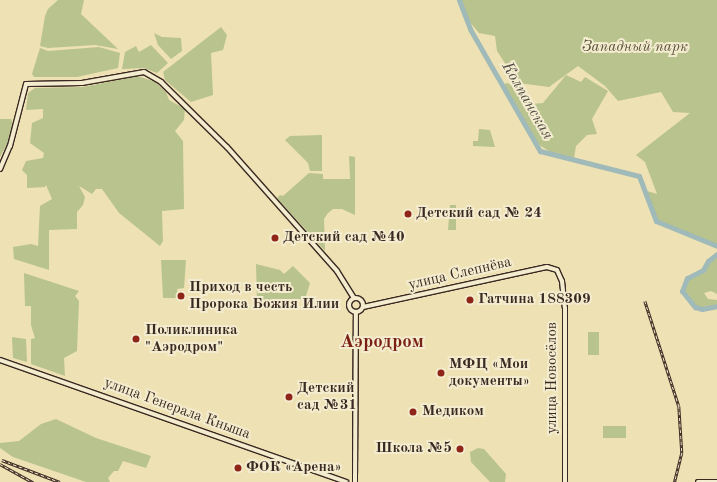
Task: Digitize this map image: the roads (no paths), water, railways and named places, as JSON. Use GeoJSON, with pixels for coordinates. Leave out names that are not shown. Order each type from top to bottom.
{"type":"FeatureCollection","features":[{"type":"Feature","properties":{"kind":"street"},"geometry":{"type":"LineString","coordinates":[[0,166],[6,160],[26,84],[82,83],[135,72],[154,77],[227,147],[337,271],[354,298],[361,299],[363,307],[356,312]]}},
{"type":"Feature","properties":{"kind":"street","name":"улица Слепнёва"},"geometry":{"type":"LineString","coordinates":[[363,307],[547,266],[560,274]]}},
{"type":"Feature","properties":{"kind":"street","name":"улица Новосёлов"},"geometry":{"type":"LineString","coordinates":[[560,274],[565,308],[565,482]]}},
{"type":"Feature","properties":{"kind":"street"},"geometry":{"type":"LineString","coordinates":[[354,298],[348,306],[356,312]]}},
{"type":"Feature","properties":{"kind":"street"},"geometry":{"type":"LineString","coordinates":[[355,482],[356,312]]}},
{"type":"Feature","properties":{"kind":"street","name":"улица Генерала Кныша"},"geometry":{"type":"LineString","coordinates":[[1,361],[346,482]]}},
{"type":"Feature","properties":{"kind":"street"},"geometry":{"type":"LineString","coordinates":[[698,482],[717,482]]}},
{"type":"Feature","properties":{"kind":"waterway","name":"Колпанская"},"geometry":{"type":"LineString","coordinates":[[459,0],[470,29],[540,151],[639,176],[656,221],[717,246]]}},
{"type":"Feature","properties":{"kind":"waterway","name":"Колпанская"},"geometry":{"type":"LineString","coordinates":[[717,254],[708,261],[703,270],[687,278],[682,291],[695,307],[702,309],[717,306]]}},
{"type":"Feature","properties":{"kind":"railway"},"geometry":{"type":"LineString","coordinates":[[645,301],[679,406],[682,453],[675,482]]}},
{"type":"Feature","properties":{"kind":"railway"},"geometry":{"type":"LineString","coordinates":[[2,460],[60,482]]}},
{"type":"Feature","properties":{"kind":"railway"},"geometry":{"type":"LineString","coordinates":[[0,464],[33,482]]}},
{"type":"Feature","properties":{"kind":"place","name":"Детский сад № 24"},"geometry":{"type":"Point","coordinates":[408,214]}},
{"type":"Feature","properties":{"kind":"place","name":"Детский сад №40"},"geometry":{"type":"Point","coordinates":[275,238]}},
{"type":"Feature","properties":{"kind":"place","name":"Приход в честь Пророка Божия Илии"},"geometry":{"type":"Point","coordinates":[181,296]}},
{"type":"Feature","properties":{"kind":"place","name":"Гатчина 188309"},"geometry":{"type":"Point","coordinates":[470,300]}},
{"type":"Feature","properties":{"kind":"place","name":"Поликлиника \"Аэродром\""},"geometry":{"type":"Point","coordinates":[136,339]}},
{"type":"Feature","properties":{"kind":"place","name":"МФЦ «Мои документы»"},"geometry":{"type":"Point","coordinates":[441,373]}},
{"type":"Feature","properties":{"kind":"place","name":"Детский сад №31"},"geometry":{"type":"Point","coordinates":[289,397]}},
{"type":"Feature","properties":{"kind":"place","name":"Медиком"},"geometry":{"type":"Point","coordinates":[413,412]}},
{"type":"Feature","properties":{"kind":"place","name":"Школа №5"},"geometry":{"type":"Point","coordinates":[460,449]}},
{"type":"Feature","properties":{"kind":"place","name":"ФОК «Арена»"},"geometry":{"type":"Point","coordinates":[238,468]}},
{"type":"Feature","properties":{"kind":"district","name":"Аэродром"},"geometry":{"type":"Point","coordinates":[382,343]}},
{"type":"Feature","properties":{"kind":"park label","name":"Западный парк"},"geometry":{"type":"Point","coordinates":[635,48]}}]}
